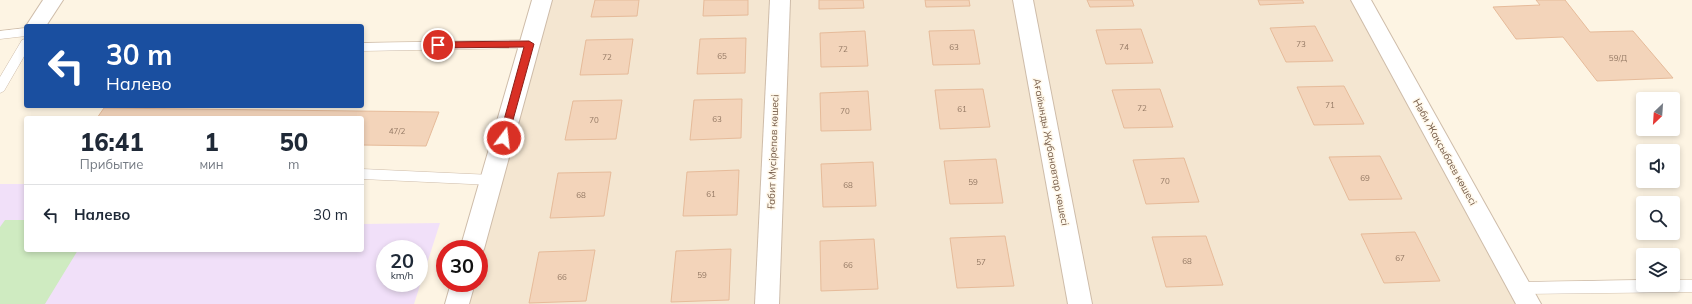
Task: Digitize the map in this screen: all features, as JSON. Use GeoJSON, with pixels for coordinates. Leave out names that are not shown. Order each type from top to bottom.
{"type":"FeatureCollection","features":[{"type":"Feature","properties":{"kind":"street"},"geometry":{"type":"LineString","coordinates":[[37,24],[53,0]]}},
{"type":"Feature","properties":{"kind":"street"},"geometry":{"type":"LineString","coordinates":[[475,240],[542,0]]}},
{"type":"Feature","properties":{"kind":"street","name":"Ғабит Мүсірепов көшесі"},"geometry":{"type":"LineString","coordinates":[[767,304],[780,0]]}},
{"type":"Feature","properties":{"kind":"street","name":"Ағайынды Жұбановтар көшесі"},"geometry":{"type":"LineString","coordinates":[[1023,0],[1080,304]]}},
{"type":"Feature","properties":{"kind":"street","name":"Нәби Жақсыбаев көшесі"},"geometry":{"type":"LineString","coordinates":[[1361,0],[1524,296]]}},
{"type":"Feature","properties":{"kind":"street"},"geometry":{"type":"LineString","coordinates":[[457,304],[460,292]]}},
{"type":"Feature","properties":{"kind":"lane"},"geometry":{"type":"LineString","coordinates":[[0,35],[24,32]]}},
{"type":"Feature","properties":{"kind":"lane"},"geometry":{"type":"LineString","coordinates":[[364,47],[529,44]]}},
{"type":"Feature","properties":{"kind":"lane"},"geometry":{"type":"LineString","coordinates":[[0,88],[24,46]]}},
{"type":"Feature","properties":{"kind":"lane"},"geometry":{"type":"LineString","coordinates":[[364,174],[492,180]]}},
{"type":"Feature","properties":{"kind":"lane"},"geometry":{"type":"LineString","coordinates":[[1524,296],[1692,286]]}},
{"type":"Feature","properties":{"kind":"shaded area"},"geometry":{"type":"Polygon","coordinates":[[[542,0],[1361,0],[1529,304],[457,304],[460,292],[488,292],[488,240],[481,240],[542,0]]]}},
{"type":"Feature","properties":{"kind":"shaded area"},"geometry":{"type":"Polygon","coordinates":[[[0,184],[24,184],[24,252],[364,252],[364,224],[440,223],[428,260],[428,240],[376,240],[376,292],[418,292],[414,304],[0,304],[0,184]]]}},
{"type":"Feature","properties":{"kind":"green space"},"geometry":{"type":"Polygon","coordinates":[[[5,220],[24,220],[24,252],[77,252],[45,304],[0,304],[0,227],[5,220]]]}},
{"type":"Feature","properties":{"kind":"building"},"geometry":{"type":"Polygon","coordinates":[[[595,0],[639,0],[637,16],[591,17],[595,0]]]}},
{"type":"Feature","properties":{"kind":"building"},"geometry":{"type":"Polygon","coordinates":[[[704,0],[748,0],[748,15],[703,16],[704,0]]]}},
{"type":"Feature","properties":{"kind":"building"},"geometry":{"type":"Polygon","coordinates":[[[819,0],[863,0],[864,8],[819,9],[819,0]]]}},
{"type":"Feature","properties":{"kind":"building"},"geometry":{"type":"Polygon","coordinates":[[[925,0],[969,0],[970,6],[926,7],[925,0]]]}},
{"type":"Feature","properties":{"kind":"building"},"geometry":{"type":"Polygon","coordinates":[[[1087,0],[1132,0],[1134,6],[1090,7],[1087,0]]]}},
{"type":"Feature","properties":{"kind":"building"},"geometry":{"type":"Polygon","coordinates":[[[1258,0],[1302,0],[1304,3],[1260,5],[1258,0]]]}},
{"type":"Feature","properties":{"kind":"building"},"geometry":{"type":"Polygon","coordinates":[[[1536,0],[1565,0],[1590,32],[1633,31],[1673,78],[1597,81],[1563,37],[1516,39],[1493,7],[1540,5],[1536,0]]]}},
{"type":"Feature","properties":{"kind":"building"},"geometry":{"type":"Polygon","coordinates":[[[1315,26],[1333,61],[1286,62],[1270,28],[1315,26]]]}},
{"type":"Feature","properties":{"kind":"building"},"geometry":{"type":"Polygon","coordinates":[[[1141,29],[1153,63],[1106,64],[1096,30],[1141,29]]]}},
{"type":"Feature","properties":{"kind":"building"},"geometry":{"type":"Polygon","coordinates":[[[974,30],[980,64],[933,65],[929,31],[974,30]]]}},
{"type":"Feature","properties":{"kind":"building"},"geometry":{"type":"Polygon","coordinates":[[[865,31],[868,66],[821,67],[820,33],[865,31]]]}},
{"type":"Feature","properties":{"kind":"building"},"geometry":{"type":"Polygon","coordinates":[[[746,38],[745,73],[697,74],[700,39],[746,38]]]}},
{"type":"Feature","properties":{"kind":"building"},"geometry":{"type":"Polygon","coordinates":[[[633,39],[628,74],[580,75],[586,40],[633,39]]]}},
{"type":"Feature","properties":{"kind":"building"},"geometry":{"type":"Polygon","coordinates":[[[1344,86],[1364,124],[1314,125],[1297,87],[1344,86]]]}},
{"type":"Feature","properties":{"kind":"building"},"geometry":{"type":"Polygon","coordinates":[[[983,89],[990,127],[940,129],[935,90],[983,89]]]}},
{"type":"Feature","properties":{"kind":"building"},"geometry":{"type":"Polygon","coordinates":[[[1160,89],[1173,127],[1124,128],[1112,90],[1160,89]]]}},
{"type":"Feature","properties":{"kind":"building"},"geometry":{"type":"Polygon","coordinates":[[[868,91],[871,130],[821,131],[820,93],[868,91]]]}},
{"type":"Feature","properties":{"kind":"building"},"geometry":{"type":"Polygon","coordinates":[[[742,99],[741,138],[690,140],[694,100],[742,99]]]}},
{"type":"Feature","properties":{"kind":"building"},"geometry":{"type":"Polygon","coordinates":[[[622,100],[616,139],[565,140],[573,101],[622,100]]]}},
{"type":"Feature","properties":{"kind":"building"},"geometry":{"type":"Polygon","coordinates":[[[104,108],[439,112],[426,146],[364,145],[364,116],[98,116],[104,108]]]}},
{"type":"Feature","properties":{"kind":"building"},"geometry":{"type":"Polygon","coordinates":[[[1380,156],[1402,199],[1349,200],[1329,157],[1380,156]]]}},
{"type":"Feature","properties":{"kind":"building"},"geometry":{"type":"Polygon","coordinates":[[[1184,158],[1199,202],[1146,204],[1133,160],[1184,158]]]}},
{"type":"Feature","properties":{"kind":"building"},"geometry":{"type":"Polygon","coordinates":[[[996,159],[1003,203],[950,204],[944,161],[996,159]]]}},
{"type":"Feature","properties":{"kind":"building"},"geometry":{"type":"Polygon","coordinates":[[[873,162],[876,206],[823,207],[821,164],[873,162]]]}},
{"type":"Feature","properties":{"kind":"building"},"geometry":{"type":"Polygon","coordinates":[[[739,170],[737,215],[683,216],[687,172],[739,170]]]}},
{"type":"Feature","properties":{"kind":"building"},"geometry":{"type":"Polygon","coordinates":[[[611,172],[604,216],[550,218],[558,173],[611,172]]]}},
{"type":"Feature","properties":{"kind":"building"},"geometry":{"type":"Polygon","coordinates":[[[1415,232],[1440,281],[1384,283],[1361,234],[1415,232]]]}},
{"type":"Feature","properties":{"kind":"building"},"geometry":{"type":"Polygon","coordinates":[[[1005,236],[1014,286],[957,288],[950,238],[1005,236]]]}},
{"type":"Feature","properties":{"kind":"building"},"geometry":{"type":"Polygon","coordinates":[[[1206,236],[1223,285],[1166,287],[1152,237],[1206,236]]]}},
{"type":"Feature","properties":{"kind":"building"},"geometry":{"type":"Polygon","coordinates":[[[874,239],[878,289],[821,291],[820,241],[874,239]]]}},
{"type":"Feature","properties":{"kind":"building"},"geometry":{"type":"Polygon","coordinates":[[[731,249],[729,300],[671,302],[676,251],[731,249]]]}},
{"type":"Feature","properties":{"kind":"building"},"geometry":{"type":"Polygon","coordinates":[[[595,250],[586,301],[529,303],[539,252],[595,250]]]}},
{"type":"Feature","properties":{"kind":"route"},"geometry":{"type":"LineString","coordinates":[[438,45],[529,44],[504,138]]}}]}
